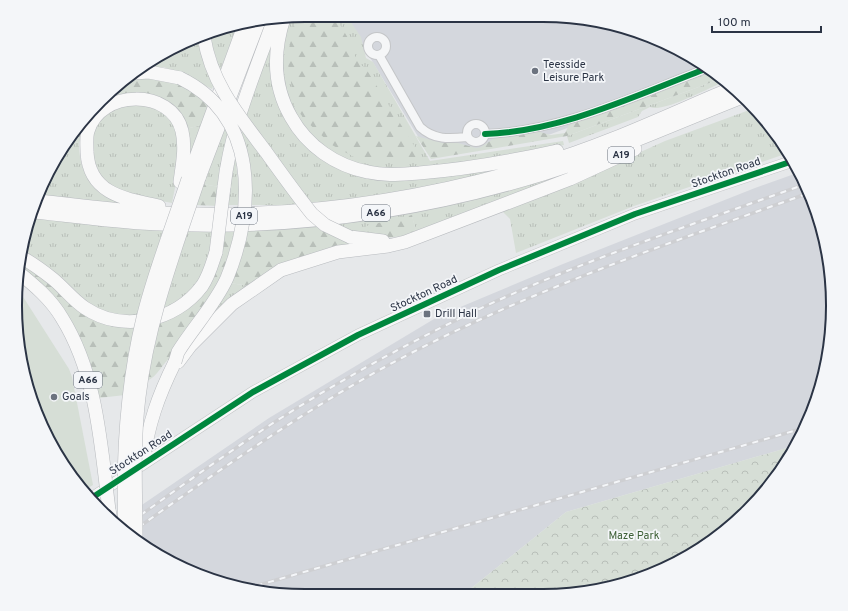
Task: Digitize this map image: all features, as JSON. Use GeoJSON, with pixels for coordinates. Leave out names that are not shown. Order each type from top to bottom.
{"type":"FeatureCollection","features":[{"type":"Feature","properties":{"kind":"highway","name":"A66"},"geometry":{"type":"LineString","coordinates":[[282,23],[279,35],[276,61],[279,87],[288,111],[302,133],[321,152],[343,165],[368,173],[392,174],[472,167],[560,151],[627,132]]}},
{"type":"Feature","properties":{"kind":"highway"},"geometry":{"type":"LineString","coordinates":[[25,260],[53,278],[85,308],[110,319],[131,322],[148,320],[163,315],[190,298],[202,285],[210,271],[216,252],[226,164],[272,24]]}},
{"type":"Feature","properties":{"kind":"highway","name":"A19"},"geometry":{"type":"LineString","coordinates":[[189,180],[257,26]]}},
{"type":"Feature","properties":{"kind":"highway","name":"A19"},"geometry":{"type":"LineString","coordinates":[[136,532],[137,474],[134,455],[139,396],[155,314],[189,180],[243,29]]}},
{"type":"Feature","properties":{"kind":"highway","name":"A19"},"geometry":{"type":"LineString","coordinates":[[205,41],[208,56],[216,78],[238,114],[312,214],[329,228],[350,237],[370,241],[391,241],[434,231]]}},
{"type":"Feature","properties":{"kind":"highway","name":"A19"},"geometry":{"type":"LineString","coordinates":[[137,474],[143,462],[147,433],[159,394],[175,362],[178,352],[226,278],[240,239],[246,199],[242,159],[231,123],[209,96],[195,85],[180,78],[145,72]]}},
{"type":"Feature","properties":{"kind":"highway","name":"A66"},"geometry":{"type":"LineString","coordinates":[[42,201],[118,210],[198,214],[298,211],[333,208],[424,194],[541,164],[627,132],[726,90]]}},
{"type":"Feature","properties":{"kind":"highway","name":"A66"},"geometry":{"type":"LineString","coordinates":[[125,524],[124,467],[131,381],[143,317],[165,250],[189,180],[182,130],[176,118],[166,109],[155,102],[142,99],[129,99],[116,102],[94,119],[88,130],[87,143],[89,169],[96,181],[106,190],[119,196],[198,214]]}},
{"type":"Feature","properties":{"kind":"highway","name":"A66"},"geometry":{"type":"LineString","coordinates":[[38,212],[159,224],[206,226],[307,222],[386,212],[541,175],[578,163],[737,99]]}},
{"type":"Feature","properties":{"kind":"highway","name":"A19"},"geometry":{"type":"LineString","coordinates":[[175,362],[178,362],[190,346],[232,304],[268,277],[281,270],[323,256],[405,242],[570,179],[672,132],[702,113]]}},
{"type":"Feature","properties":{"kind":"highway","name":"A66"},"geometry":{"type":"LineString","coordinates":[[24,277],[46,297],[62,317],[75,341],[84,367],[98,423],[110,510]]}},
{"type":"Feature","properties":{"kind":"main road","name":"Stockton Road"},"geometry":{"type":"LineString","coordinates":[[95,496],[253,392],[358,335],[499,270],[634,214],[787,163]]}},
{"type":"Feature","properties":{"kind":"street"},"geometry":{"type":"LineString","coordinates":[[379,55],[420,127],[426,132],[441,138],[467,137]]}},
{"type":"Feature","properties":{"kind":"street"},"geometry":{"type":"LineString","coordinates":[[485,134],[504,133],[574,119],[701,71]]}},
{"type":"Feature","properties":{"kind":"street"},"geometry":{"type":"LineString","coordinates":[[476,124],[481,126],[485,134],[482,140],[477,143],[471,142],[467,137],[468,128],[476,124]]}},
{"type":"Feature","properties":{"kind":"shaded area","name":"Teesside Leisure Park"},"geometry":{"type":"Polygon","coordinates":[[[348,22],[542,22],[580,24],[598,27],[634,37],[668,51],[709,76],[551,134],[496,146],[439,154],[422,143],[348,22]]]}},
{"type":"Feature","properties":{"kind":"shaded area"},"geometry":{"type":"Polygon","coordinates":[[[794,174],[811,214],[821,250],[824,268],[826,306],[824,343],[821,361],[811,397],[797,431],[788,448],[566,512],[470,589],[306,589],[268,587],[250,584],[214,574],[180,560],[148,541],[120,520],[269,418],[439,316],[563,264],[755,188],[794,174]]]}},
{"type":"Feature","properties":{"kind":"green space"},"geometry":{"type":"Polygon","coordinates":[[[338,22],[351,43],[356,59],[368,72],[423,160],[374,161],[354,157],[332,145],[306,121],[295,107],[287,58],[295,23],[338,22]]]}},
{"type":"Feature","properties":{"kind":"green space"},"geometry":{"type":"Polygon","coordinates":[[[351,22],[361,37],[366,58],[373,62],[430,161],[563,141],[564,145],[507,156],[430,167],[370,167],[341,158],[327,150],[314,139],[294,114],[288,101],[284,88],[281,60],[286,23],[351,22]]]}},
{"type":"Feature","properties":{"kind":"green space"},"geometry":{"type":"Polygon","coordinates":[[[275,30],[284,114],[350,171],[522,165],[413,192],[308,204],[246,114],[275,30]]]}},
{"type":"Feature","properties":{"kind":"green space"},"geometry":{"type":"Polygon","coordinates":[[[235,31],[220,71],[210,39],[235,31]]]}},
{"type":"Feature","properties":{"kind":"green space"},"geometry":{"type":"Polygon","coordinates":[[[202,42],[215,81],[212,89],[181,73],[163,67],[151,68],[180,51],[202,42]]]}},
{"type":"Feature","properties":{"kind":"green space"},"geometry":{"type":"Polygon","coordinates":[[[706,74],[715,81],[567,136],[431,159],[416,136],[443,143],[458,143],[476,148],[481,147],[493,139],[536,131],[551,135],[565,133],[569,125],[706,74]]]}},
{"type":"Feature","properties":{"kind":"green space"},"geometry":{"type":"Polygon","coordinates":[[[135,79],[156,79],[187,86],[209,102],[201,125],[186,129],[143,95],[88,124],[105,105],[135,79]]]}},
{"type":"Feature","properties":{"kind":"green space"},"geometry":{"type":"Polygon","coordinates":[[[715,81],[719,84],[675,103],[656,108],[650,107],[642,111],[638,117],[569,143],[567,136],[715,81]]]}},
{"type":"Feature","properties":{"kind":"green space"},"geometry":{"type":"Polygon","coordinates":[[[128,103],[144,104],[160,111],[173,125],[179,136],[180,156],[172,203],[126,194],[110,187],[97,174],[91,148],[95,123],[103,115],[128,103]]]}},
{"type":"Feature","properties":{"kind":"green space"},"geometry":{"type":"Polygon","coordinates":[[[748,110],[767,133],[782,155],[634,206],[516,253],[510,219],[502,211],[665,141],[748,110]]]}},
{"type":"Feature","properties":{"kind":"green space"},"geometry":{"type":"Polygon","coordinates":[[[242,124],[298,205],[252,205],[251,184],[239,129],[242,124]]]}},
{"type":"Feature","properties":{"kind":"green space"},"geometry":{"type":"Polygon","coordinates":[[[201,125],[190,154],[189,154],[186,129],[201,125]]]}},
{"type":"Feature","properties":{"kind":"green space"},"geometry":{"type":"Polygon","coordinates":[[[225,125],[230,139],[219,187],[203,184],[225,125]]]}},
{"type":"Feature","properties":{"kind":"green space"},"geometry":{"type":"Polygon","coordinates":[[[83,131],[79,143],[74,142],[83,131]]]}},
{"type":"Feature","properties":{"kind":"green space"},"geometry":{"type":"Polygon","coordinates":[[[74,142],[79,143],[82,166],[86,175],[98,191],[107,197],[128,204],[43,198],[51,180],[74,142]]]}},
{"type":"Feature","properties":{"kind":"green space"},"geometry":{"type":"Polygon","coordinates":[[[235,155],[241,205],[228,205],[235,155]]]}},
{"type":"Feature","properties":{"kind":"green space"},"geometry":{"type":"Polygon","coordinates":[[[565,171],[566,174],[416,232],[412,216],[362,237],[331,224],[565,171]]]}},
{"type":"Feature","properties":{"kind":"green space"},"geometry":{"type":"Polygon","coordinates":[[[203,184],[219,187],[218,206],[196,205],[203,184]]]}},
{"type":"Feature","properties":{"kind":"green space"},"geometry":{"type":"Polygon","coordinates":[[[412,215],[416,232],[396,237],[362,237],[366,226],[412,215]]]}},
{"type":"Feature","properties":{"kind":"green space"},"geometry":{"type":"Polygon","coordinates":[[[36,216],[163,230],[137,318],[94,309],[26,256],[36,216]]]}},
{"type":"Feature","properties":{"kind":"green space"},"geometry":{"type":"Polygon","coordinates":[[[320,226],[353,243],[353,248],[251,286],[229,283],[247,231],[320,226]]]}},
{"type":"Feature","properties":{"kind":"green space"},"geometry":{"type":"Polygon","coordinates":[[[187,230],[213,231],[208,259],[202,276],[192,291],[182,300],[161,313],[187,230]]]}},
{"type":"Feature","properties":{"kind":"green space"},"geometry":{"type":"Polygon","coordinates":[[[224,232],[236,232],[223,274],[171,357],[151,379],[147,381],[159,324],[178,315],[200,296],[224,232]]]}},
{"type":"Feature","properties":{"kind":"green space"},"geometry":{"type":"Polygon","coordinates":[[[24,265],[113,326],[136,328],[125,395],[99,398],[89,364],[24,275],[24,265]]]}},
{"type":"Feature","properties":{"kind":"green space"},"geometry":{"type":"Polygon","coordinates":[[[229,283],[251,286],[214,317],[207,317],[229,283]]]}},
{"type":"Feature","properties":{"kind":"green space","name":"Goals"},"geometry":{"type":"Polygon","coordinates":[[[23,296],[69,369],[72,377],[93,485],[89,488],[70,463],[51,431],[37,397],[27,361],[24,343],[23,296]]]}},
{"type":"Feature","properties":{"kind":"green space","name":"Maze Park"},"geometry":{"type":"Polygon","coordinates":[[[788,448],[767,478],[743,506],[729,519],[700,541],[668,560],[634,574],[598,584],[580,587],[542,589],[470,589],[566,512],[788,448]]]}},
{"type":"Feature","properties":{"kind":"railway"},"geometry":{"type":"LineString","coordinates":[[127,525],[230,452],[292,411],[368,366],[446,325],[513,293],[554,276],[800,186]]}},
{"type":"Feature","properties":{"kind":"railway"},"geometry":{"type":"LineString","coordinates":[[134,531],[222,469],[317,406],[434,341],[592,272],[803,195]]}},
{"type":"Feature","properties":{"kind":"railway"},"geometry":{"type":"LineString","coordinates":[[258,585],[797,430]]}},
{"type":"Feature","properties":{"kind":"cycle path"},"geometry":{"type":"LineString","coordinates":[[485,134],[543,126],[571,119],[627,100],[701,71]]}},
{"type":"Feature","properties":{"kind":"cycle path"},"geometry":{"type":"LineString","coordinates":[[95,496],[253,392],[358,335],[499,270],[635,214],[787,163]]}},
{"type":"Feature","properties":{"kind":"place","name":"Teesside Leisure Park"},"geometry":{"type":"Point","coordinates":[535,71]}},
{"type":"Feature","properties":{"kind":"place","name":"Drill Hall"},"geometry":{"type":"Point","coordinates":[427,314]}},
{"type":"Feature","properties":{"kind":"place","name":"Goals"},"geometry":{"type":"Point","coordinates":[54,397]}}]}
